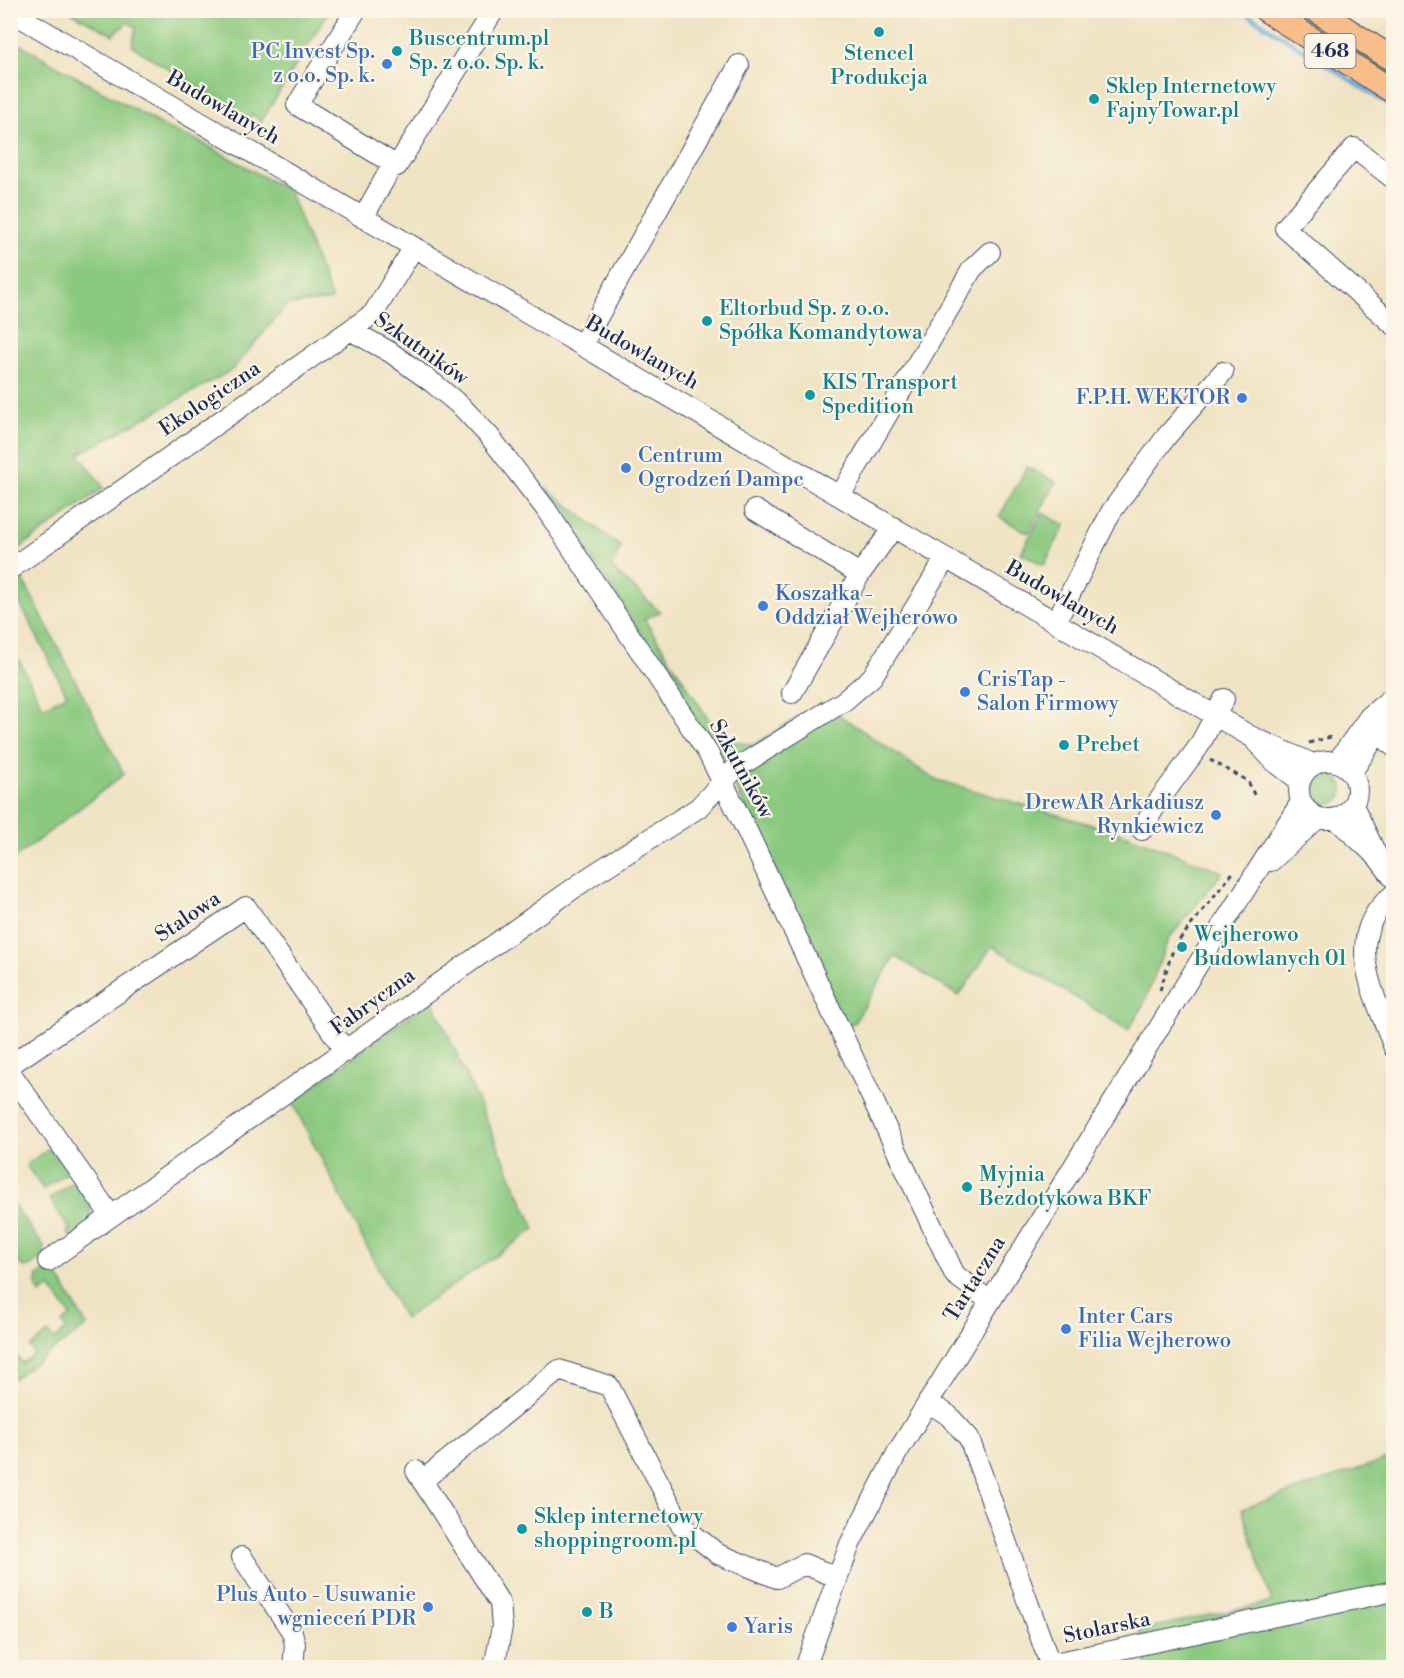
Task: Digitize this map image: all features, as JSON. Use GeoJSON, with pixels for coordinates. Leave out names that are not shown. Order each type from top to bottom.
{"type":"FeatureCollection","features":[{"type":"Feature","properties":{"kind":"main road","name":"468"},"geometry":{"type":"LineString","coordinates":[[1266,10],[1394,92]]}},
{"type":"Feature","properties":{"kind":"main road","name":"468"},"geometry":{"type":"LineString","coordinates":[[1316,10],[1394,60]]}},
{"type":"Feature","properties":{"kind":"street"},"geometry":{"type":"LineString","coordinates":[[356,10],[297,105],[397,166],[494,10]]}},
{"type":"Feature","properties":{"kind":"street","name":"Budowlanych"},"geometry":{"type":"LineString","coordinates":[[10,11],[1056,622],[1220,707],[1275,762],[1300,781]]}},
{"type":"Feature","properties":{"kind":"street"},"geometry":{"type":"LineString","coordinates":[[582,345],[739,65]]}},
{"type":"Feature","properties":{"kind":"street"},"geometry":{"type":"LineString","coordinates":[[1394,179],[1354,148],[1285,228],[1394,325]]}},
{"type":"Feature","properties":{"kind":"street"},"geometry":{"type":"LineString","coordinates":[[363,218],[393,164]]}},
{"type":"Feature","properties":{"kind":"street","name":"Ekologiczna"},"geometry":{"type":"LineString","coordinates":[[10,569],[350,330],[378,307],[414,247]]}},
{"type":"Feature","properties":{"kind":"street"},"geometry":{"type":"LineString","coordinates":[[840,496],[972,269],[990,252]]}},
{"type":"Feature","properties":{"kind":"street","name":"Szkutników"},"geometry":{"type":"LineString","coordinates":[[350,330],[390,352],[433,382],[462,407],[490,436],[545,507],[724,781],[955,1275],[974,1292],[990,1301]]}},
{"type":"Feature","properties":{"kind":"street"},"geometry":{"type":"LineString","coordinates":[[1056,622],[1111,512],[1166,437],[1223,372]]}},
{"type":"Feature","properties":{"kind":"street"},"geometry":{"type":"LineString","coordinates":[[755,510],[860,574]]}},
{"type":"Feature","properties":{"kind":"street"},"geometry":{"type":"LineString","coordinates":[[792,693],[860,574],[894,527]]}},
{"type":"Feature","properties":{"kind":"street","name":"Fabryczna"},"geometry":{"type":"LineString","coordinates":[[48,1261],[591,876],[698,808],[735,768],[844,701],[872,677],[946,558]]}},
{"type":"Feature","properties":{"kind":"street"},"geometry":{"type":"LineString","coordinates":[[1345,767],[1369,717],[1394,696]]}},
{"type":"Feature","properties":{"kind":"street"},"geometry":{"type":"LineString","coordinates":[[1142,830],[1157,803],[1199,746],[1220,707]]}},
{"type":"Feature","properties":{"kind":"street"},"geometry":{"type":"LineString","coordinates":[[1345,767],[1378,732],[1394,708]]}},
{"type":"Feature","properties":{"kind":"street"},"geometry":{"type":"LineString","coordinates":[[1378,732],[1394,747]]}},
{"type":"Feature","properties":{"kind":"street","name":"Budowlanych"},"geometry":{"type":"LineString","coordinates":[[1250,736],[1313,764]]}},
{"type":"Feature","properties":{"kind":"street"},"geometry":{"type":"LineString","coordinates":[[1327,818],[1346,814],[1353,806],[1357,795],[1357,783],[1345,767],[1324,760],[1313,764],[1300,781],[1301,802],[1308,811],[1327,818],[1378,858]]}},
{"type":"Feature","properties":{"kind":"street","name":"Tartaczna"},"geometry":{"type":"LineString","coordinates":[[805,1668],[836,1577],[868,1506],[990,1301],[1209,945],[1258,873],[1301,802]]}},
{"type":"Feature","properties":{"kind":"street"},"geometry":{"type":"LineString","coordinates":[[1353,806],[1378,858],[1394,879]]}},
{"type":"Feature","properties":{"kind":"street","name":"Tartaczna"},"geometry":{"type":"LineString","coordinates":[[1258,873],[1327,818]]}},
{"type":"Feature","properties":{"kind":"street"},"geometry":{"type":"LineString","coordinates":[[1394,894],[1371,918],[1363,942],[1366,967],[1394,1048]]}},
{"type":"Feature","properties":{"kind":"street","name":"Stalowa"},"geometry":{"type":"LineString","coordinates":[[10,1065],[246,906],[345,1052]]}},
{"type":"Feature","properties":{"kind":"street"},"geometry":{"type":"LineString","coordinates":[[10,1072],[111,1216]]}},
{"type":"Feature","properties":{"kind":"street"},"geometry":{"type":"LineString","coordinates":[[494,1668],[502,1627],[500,1603],[419,1476],[559,1370],[609,1386],[681,1525],[718,1554],[777,1578],[804,1564],[836,1577]]}},
{"type":"Feature","properties":{"kind":"street","name":"Stolarska"},"geometry":{"type":"LineString","coordinates":[[928,1402],[948,1415],[969,1438],[1046,1666],[1394,1591]]}},
{"type":"Feature","properties":{"kind":"street"},"geometry":{"type":"LineString","coordinates":[[242,1557],[292,1632],[295,1644],[293,1668]]}},
{"type":"Feature","properties":{"kind":"path"},"geometry":{"type":"LineString","coordinates":[[1204,756],[1248,781],[1255,797]]}},
{"type":"Feature","properties":{"kind":"green space"},"geometry":{"type":"Polygon","coordinates":[[[69,11],[329,11],[261,122],[252,114],[246,123],[224,104],[132,46],[136,27],[128,22],[113,35],[69,11]]]}},
{"type":"Feature","properties":{"kind":"green space"},"geometry":{"type":"Polygon","coordinates":[[[1279,11],[1301,11],[1393,70],[1393,84],[1279,11]]]}},
{"type":"Feature","properties":{"kind":"green space"},"geometry":{"type":"Polygon","coordinates":[[[10,39],[167,128],[201,142],[289,191],[332,300],[287,305],[232,370],[79,454],[104,488],[11,554],[10,39]]]}},
{"type":"Feature","properties":{"kind":"green space"},"geometry":{"type":"Polygon","coordinates":[[[1027,467],[1056,482],[1028,533],[999,517],[1027,467]]]}},
{"type":"Feature","properties":{"kind":"green space"},"geometry":{"type":"Polygon","coordinates":[[[545,487],[621,547],[611,567],[660,612],[644,619],[721,739],[754,745],[821,703],[934,779],[1127,835],[1223,872],[1168,940],[1143,1006],[1128,1030],[992,946],[959,996],[895,956],[854,1023],[845,1025],[726,766],[545,487]]]}},
{"type":"Feature","properties":{"kind":"green space"},"geometry":{"type":"Polygon","coordinates":[[[1042,513],[1065,525],[1044,565],[1021,553],[1042,513]]]}},
{"type":"Feature","properties":{"kind":"green space"},"geometry":{"type":"Polygon","coordinates":[[[21,576],[124,774],[11,861],[10,684],[14,681],[11,676],[11,653],[20,662],[43,707],[67,695],[14,592],[11,594],[11,584],[21,576]]]}},
{"type":"Feature","properties":{"kind":"green space"},"geometry":{"type":"Polygon","coordinates":[[[1329,776],[1339,780],[1343,790],[1339,800],[1329,804],[1319,800],[1315,790],[1319,780],[1329,776]]]}},
{"type":"Feature","properties":{"kind":"green space"},"geometry":{"type":"Polygon","coordinates":[[[432,999],[535,1229],[404,1319],[292,1102],[432,999]]]}},
{"type":"Feature","properties":{"kind":"green space"},"geometry":{"type":"Polygon","coordinates":[[[48,1149],[55,1153],[68,1172],[43,1189],[26,1165],[48,1149]]]}},
{"type":"Feature","properties":{"kind":"green space"},"geometry":{"type":"Polygon","coordinates":[[[74,1181],[90,1204],[92,1225],[74,1240],[67,1232],[70,1229],[49,1199],[74,1181]]]}},
{"type":"Feature","properties":{"kind":"green space"},"geometry":{"type":"Polygon","coordinates":[[[10,1200],[44,1247],[45,1255],[28,1268],[20,1264],[11,1249],[10,1200]]]}},
{"type":"Feature","properties":{"kind":"green space"},"geometry":{"type":"Polygon","coordinates":[[[52,1266],[87,1326],[11,1380],[10,1360],[16,1356],[22,1363],[34,1354],[30,1347],[48,1333],[54,1340],[66,1330],[62,1323],[71,1316],[50,1287],[40,1294],[36,1286],[38,1276],[52,1266]]]}},
{"type":"Feature","properties":{"kind":"green space"},"geometry":{"type":"Polygon","coordinates":[[[1393,1457],[1393,1667],[1147,1667],[1139,1630],[1272,1602],[1242,1509],[1393,1457]]]}},
{"type":"Feature","properties":{"kind":"waterway"},"geometry":{"type":"LineString","coordinates":[[1241,10],[1394,108]]}},
{"type":"Feature","properties":{"kind":"place","name":"Stencel Produkcja"},"geometry":{"type":"Point","coordinates":[879,32]}},
{"type":"Feature","properties":{"kind":"place","name":"Buscentrum.pl Sp. z o.o. Sp. k."},"geometry":{"type":"Point","coordinates":[397,51]}},
{"type":"Feature","properties":{"kind":"place","name":"PC Invest Sp. z o.o. Sp. k."},"geometry":{"type":"Point","coordinates":[387,64]}},
{"type":"Feature","properties":{"kind":"place","name":"Sklep Internetowy FajnyTowar.pl"},"geometry":{"type":"Point","coordinates":[1094,99]}},
{"type":"Feature","properties":{"kind":"place","name":"Eltorbud Sp. z o.o. Spółka Komandytowa"},"geometry":{"type":"Point","coordinates":[707,321]}},
{"type":"Feature","properties":{"kind":"place","name":"KIS Transport Spedition"},"geometry":{"type":"Point","coordinates":[810,395]}},
{"type":"Feature","properties":{"kind":"place","name":"F.P.H. WEKTOR"},"geometry":{"type":"Point","coordinates":[1242,398]}},
{"type":"Feature","properties":{"kind":"place","name":"Centrum Ogrodzeń Dampc"},"geometry":{"type":"Point","coordinates":[626,468]}},
{"type":"Feature","properties":{"kind":"place","name":"Koszałka - Oddział Wejherowo"},"geometry":{"type":"Point","coordinates":[763,606]}},
{"type":"Feature","properties":{"kind":"place","name":"CrisTap - Salon Firmowy"},"geometry":{"type":"Point","coordinates":[965,692]}},
{"type":"Feature","properties":{"kind":"place","name":"Prebet"},"geometry":{"type":"Point","coordinates":[1064,745]}},
{"type":"Feature","properties":{"kind":"place","name":"DrewAR Arkadiusz Rynkiewicz"},"geometry":{"type":"Point","coordinates":[1216,815]}},
{"type":"Feature","properties":{"kind":"place","name":"Wejherowo Budowlanych 01"},"geometry":{"type":"Point","coordinates":[1182,947]}},
{"type":"Feature","properties":{"kind":"place","name":"Myjnia Bezdotykowa BKF"},"geometry":{"type":"Point","coordinates":[967,1187]}},
{"type":"Feature","properties":{"kind":"place","name":"Inter Cars Filia Wejherowo"},"geometry":{"type":"Point","coordinates":[1066,1329]}},
{"type":"Feature","properties":{"kind":"place","name":"Sklep internetowy shoppingroom.pl"},"geometry":{"type":"Point","coordinates":[522,1529]}},
{"type":"Feature","properties":{"kind":"place","name":"Plus Auto - Usuwanie wgnieceń PDR"},"geometry":{"type":"Point","coordinates":[428,1607]}},
{"type":"Feature","properties":{"kind":"place","name":"B"},"geometry":{"type":"Point","coordinates":[587,1612]}},
{"type":"Feature","properties":{"kind":"place","name":"Yaris"},"geometry":{"type":"Point","coordinates":[732,1627]}}]}
